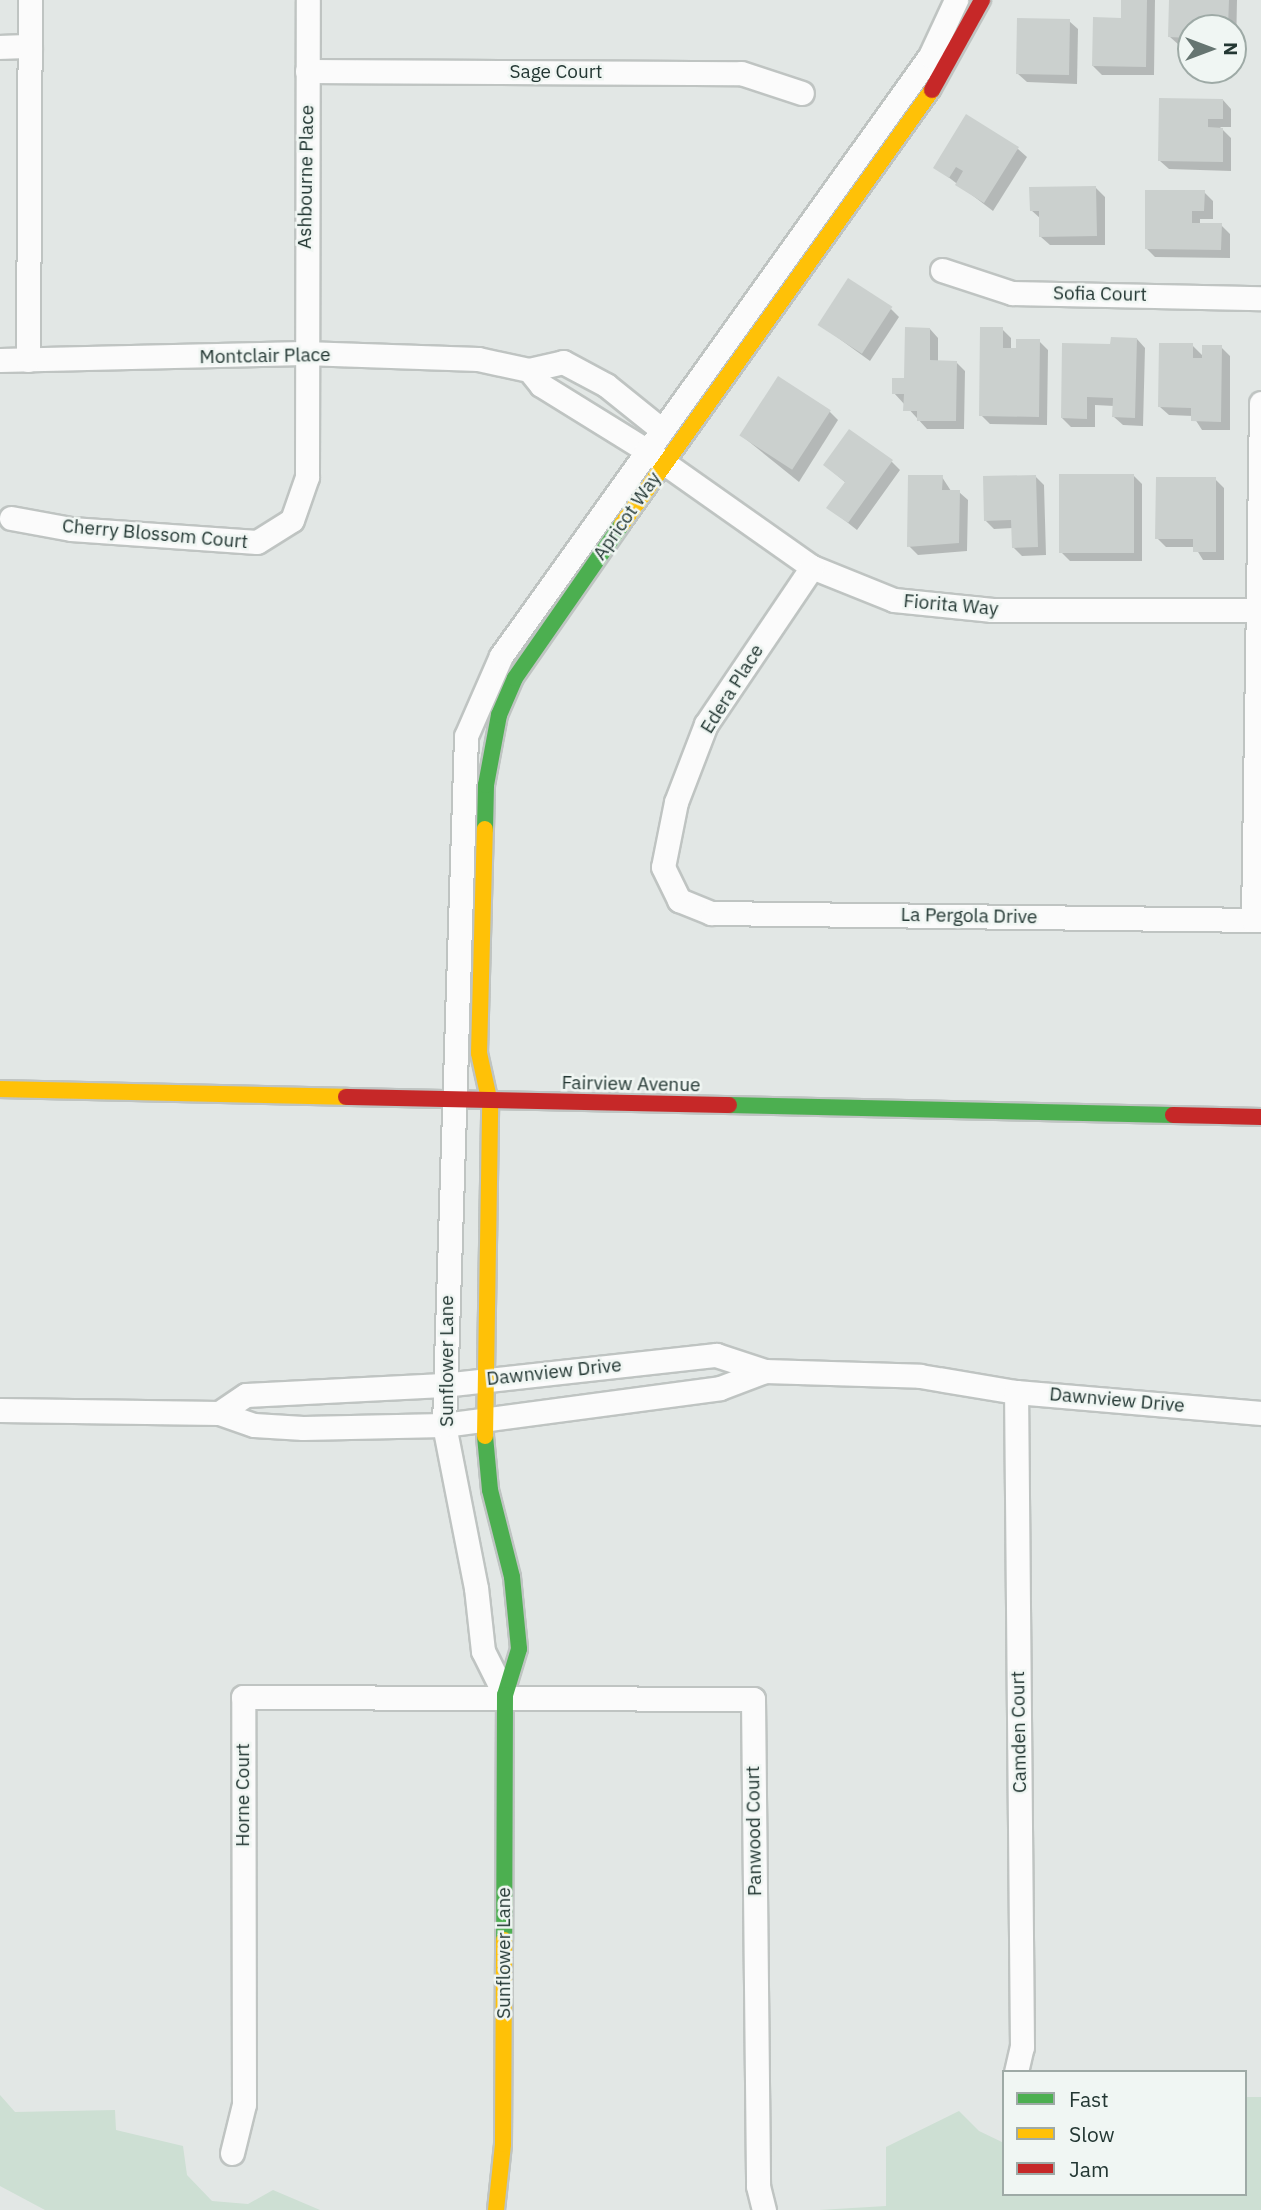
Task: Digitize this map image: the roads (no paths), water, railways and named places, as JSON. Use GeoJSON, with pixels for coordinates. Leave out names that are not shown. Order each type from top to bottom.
{"type":"FeatureCollection","features":[{"type":"Feature","properties":{"kind":"street"},"geometry":{"type":"LineString","coordinates":[[28,360],[30,0]]}},
{"type":"Feature","properties":{"kind":"street","name":"Ashbourne Place"},"geometry":{"type":"LineString","coordinates":[[304,353],[308,0]]}},
{"type":"Feature","properties":{"kind":"street","name":"Apricot Way"},"geometry":{"type":"LineString","coordinates":[[490,1103],[479,1052],[486,785],[499,715],[515,678],[655,456],[662,430],[930,56],[956,0]]}},
{"type":"Feature","properties":{"kind":"street","name":"Apricot Way"},"geometry":{"type":"LineString","coordinates":[[454,1102],[466,736],[501,656],[948,68],[982,0]]}},
{"type":"Feature","properties":{"kind":"street"},"geometry":{"type":"LineString","coordinates":[[0,47],[30,46]]}},
{"type":"Feature","properties":{"kind":"street","name":"Sage Court"},"geometry":{"type":"LineString","coordinates":[[307,71],[741,74],[802,93]]}},
{"type":"Feature","properties":{"kind":"street","name":"Sofia Court"},"geometry":{"type":"LineString","coordinates":[[942,270],[1012,292],[1261,298]]}},
{"type":"Feature","properties":{"kind":"street","name":"Montclair Place"},"geometry":{"type":"LineString","coordinates":[[0,360],[304,353],[478,359],[529,370],[563,362],[606,385],[662,430]]}},
{"type":"Feature","properties":{"kind":"street","name":"Cherry Blossom Court"},"geometry":{"type":"LineString","coordinates":[[11,518],[71,529],[257,542],[292,520],[307,477],[304,353]]}},
{"type":"Feature","properties":{"kind":"street"},"geometry":{"type":"LineString","coordinates":[[529,370],[541,385],[655,456]]}},
{"type":"Feature","properties":{"kind":"street"},"geometry":{"type":"LineString","coordinates":[[1257,920],[1261,403]]}},
{"type":"Feature","properties":{"kind":"street","name":"Fiorita Way"},"geometry":{"type":"LineString","coordinates":[[655,456],[812,567],[894,600],[992,610],[1258,610]]}},
{"type":"Feature","properties":{"kind":"street","name":"Edera Place"},"geometry":{"type":"LineString","coordinates":[[678,900],[663,867],[676,802],[706,724],[812,567]]}},
{"type":"Feature","properties":{"kind":"street","name":"La Pergola Drive"},"geometry":{"type":"LineString","coordinates":[[678,900],[711,913],[1257,920]]}},
{"type":"Feature","properties":{"kind":"street","name":"Fairview Avenue"},"geometry":{"type":"LineString","coordinates":[[0,1089],[490,1103],[1261,1117]]}},
{"type":"Feature","properties":{"kind":"street","name":"Sunflower Lane"},"geometry":{"type":"LineString","coordinates":[[454,1102],[443,1385],[444,1425],[476,1588],[483,1651],[505,1695]]}},
{"type":"Feature","properties":{"kind":"street","name":"Sunflower Lane"},"geometry":{"type":"LineString","coordinates":[[490,1103],[483,1420],[491,1490],[519,1630],[519,1649],[505,1695],[503,2144],[496,2210]]}},
{"type":"Feature","properties":{"kind":"street","name":"Dawnview Drive"},"geometry":{"type":"LineString","coordinates":[[219,1413],[246,1395],[443,1385],[716,1355],[765,1371],[920,1376],[1016,1392],[1261,1413]]}},
{"type":"Feature","properties":{"kind":"street","name":"Dawnview Drive"},"geometry":{"type":"LineString","coordinates":[[0,1410],[219,1413],[254,1425],[444,1425],[720,1388],[765,1371]]}},
{"type":"Feature","properties":{"kind":"street","name":"Camden Court"},"geometry":{"type":"LineString","coordinates":[[1016,1392],[1022,2047],[1016,2070]]}},
{"type":"Feature","properties":{"kind":"street","name":"Horne Court"},"geometry":{"type":"LineString","coordinates":[[232,2153],[244,2104],[243,1697],[505,1695]]}},
{"type":"Feature","properties":{"kind":"street","name":"Panwood Court"},"geometry":{"type":"LineString","coordinates":[[505,1695],[753,1699],[758,2186],[764,2210]]}}]}
